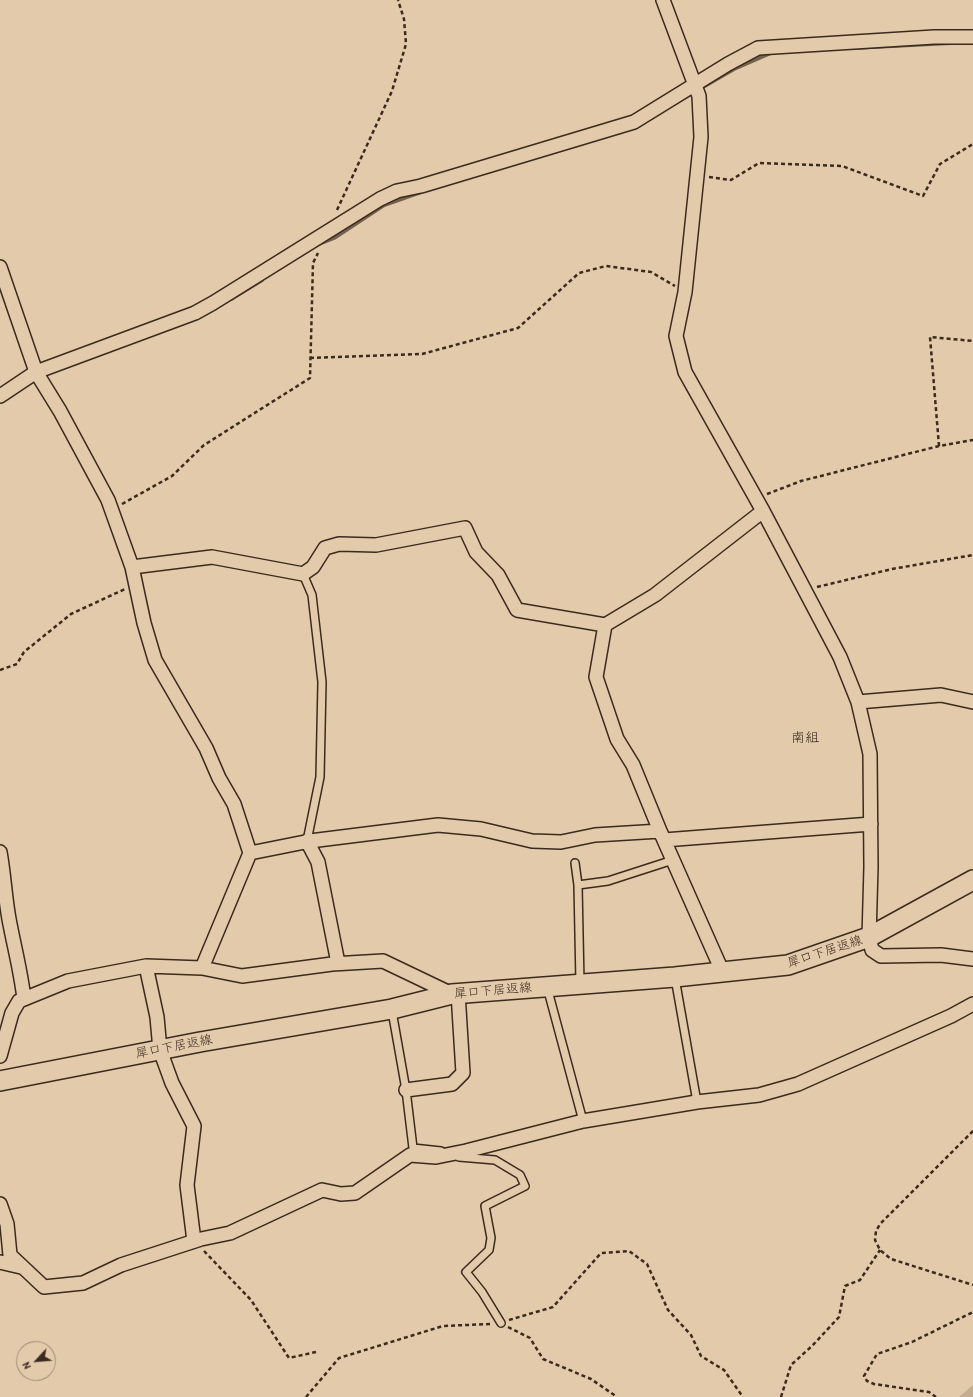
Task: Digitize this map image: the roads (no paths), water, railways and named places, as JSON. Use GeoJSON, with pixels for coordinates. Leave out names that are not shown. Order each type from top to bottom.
{"type":"FeatureCollection","features":[{"type":"Feature","properties":{"kind":"main road","name":"犀口下居返線"},"geometry":{"type":"LineString","coordinates":[[0,1081],[160,1050],[392,1009],[455,994],[723,973],[788,965],[869,937],[973,880]]}},
{"type":"Feature","properties":{"kind":"street"},"geometry":{"type":"LineString","coordinates":[[663,0],[696,90],[701,137],[685,292],[676,336],[685,372],[756,498],[805,590],[840,657],[858,702],[870,754],[871,824],[869,937],[872,950],[881,956],[941,955],[973,959]]}},
{"type":"Feature","properties":{"kind":"street"},"geometry":{"type":"LineString","coordinates":[[0,396],[36,372],[195,312],[213,303],[328,231],[397,191],[421,186],[634,122],[696,90],[758,48],[934,37],[973,37]]}},
{"type":"Feature","properties":{"kind":"street"},"geometry":{"type":"LineString","coordinates":[[0,267],[36,372],[64,418],[111,510],[132,567],[144,623],[155,660],[206,748],[219,778],[234,804],[250,853],[202,968]]}},
{"type":"Feature","properties":{"kind":"street"},"geometry":{"type":"LineString","coordinates":[[132,567],[212,557],[303,574],[313,567],[324,548],[338,544],[376,545],[465,528],[476,552],[498,575],[517,610],[605,625],[656,595],[763,511]]}},
{"type":"Feature","properties":{"kind":"street"},"geometry":{"type":"LineString","coordinates":[[605,625],[596,677],[617,738],[633,765],[662,836],[723,973]]}},
{"type":"Feature","properties":{"kind":"street"},"geometry":{"type":"LineString","coordinates":[[858,702],[941,695],[973,702]]}},
{"type":"Feature","properties":{"kind":"street"},"geometry":{"type":"LineString","coordinates":[[250,853],[307,841],[438,825],[481,829],[532,841],[562,842],[595,835],[662,836],[871,824]]}},
{"type":"Feature","properties":{"kind":"street"},"geometry":{"type":"LineString","coordinates":[[307,841],[318,862],[338,963]]}},
{"type":"Feature","properties":{"kind":"street"},"geometry":{"type":"LineString","coordinates":[[0,852],[4,876],[4,900],[16,946],[24,999]]}},
{"type":"Feature","properties":{"kind":"street"},"geometry":{"type":"LineString","coordinates":[[0,1056],[12,1012],[19,1001],[68,981],[146,966],[202,968],[242,976],[338,963],[383,961],[455,994],[463,1073],[452,1084],[406,1090]]}},
{"type":"Feature","properties":{"kind":"street"},"geometry":{"type":"LineString","coordinates":[[146,966],[157,1016],[160,1050],[172,1084],[194,1126],[187,1185],[194,1241]]}},
{"type":"Feature","properties":{"kind":"street"},"geometry":{"type":"LineString","coordinates":[[0,1204],[7,1224],[10,1255],[21,1267],[44,1286],[83,1283],[121,1265],[194,1241],[230,1233],[322,1190],[341,1194],[355,1193],[410,1155],[442,1155],[459,1153],[582,1121],[697,1102],[759,1095],[798,1084],[951,1016],[973,1004]]}},
{"type":"Feature","properties":{"kind":"street"},"geometry":{"type":"LineString","coordinates":[[0,1262],[21,1267]]}},
{"type":"Feature","properties":{"kind":"lane"},"geometry":{"type":"LineString","coordinates":[[303,574],[312,595],[322,682],[320,777],[307,841]]}},
{"type":"Feature","properties":{"kind":"lane"},"geometry":{"type":"LineString","coordinates":[[578,885],[608,881],[673,860]]}},
{"type":"Feature","properties":{"kind":"lane"},"geometry":{"type":"LineString","coordinates":[[575,862],[578,885],[580,985]]}},
{"type":"Feature","properties":{"kind":"lane"},"geometry":{"type":"LineString","coordinates":[[675,977],[697,1102]]}},
{"type":"Feature","properties":{"kind":"lane"},"geometry":{"type":"LineString","coordinates":[[547,987],[582,1121]]}},
{"type":"Feature","properties":{"kind":"lane"},"geometry":{"type":"LineString","coordinates":[[392,1009],[406,1090],[412,1148],[459,1153]]}},
{"type":"Feature","properties":{"kind":"lane"},"geometry":{"type":"LineString","coordinates":[[442,1155],[495,1160],[520,1176],[525,1186],[485,1206],[491,1238],[489,1250],[466,1272],[482,1292],[501,1323]]}},
{"type":"Feature","properties":{"kind":"waterway"},"geometry":{"type":"LineString","coordinates":[[852,48],[951,43]]}},
{"type":"Feature","properties":{"kind":"waterway"},"geometry":{"type":"LineString","coordinates":[[682,99],[734,69],[773,52]]}},
{"type":"Feature","properties":{"kind":"waterway"},"geometry":{"type":"LineString","coordinates":[[319,244],[334,238],[384,205],[421,192]]}},
{"type":"Feature","properties":{"kind":"waterway"},"geometry":{"type":"LineString","coordinates":[[231,299],[262,280]]}},
{"type":"Feature","properties":{"kind":"district","name":"南組"},"geometry":{"type":"Point","coordinates":[805,738]}}]}
